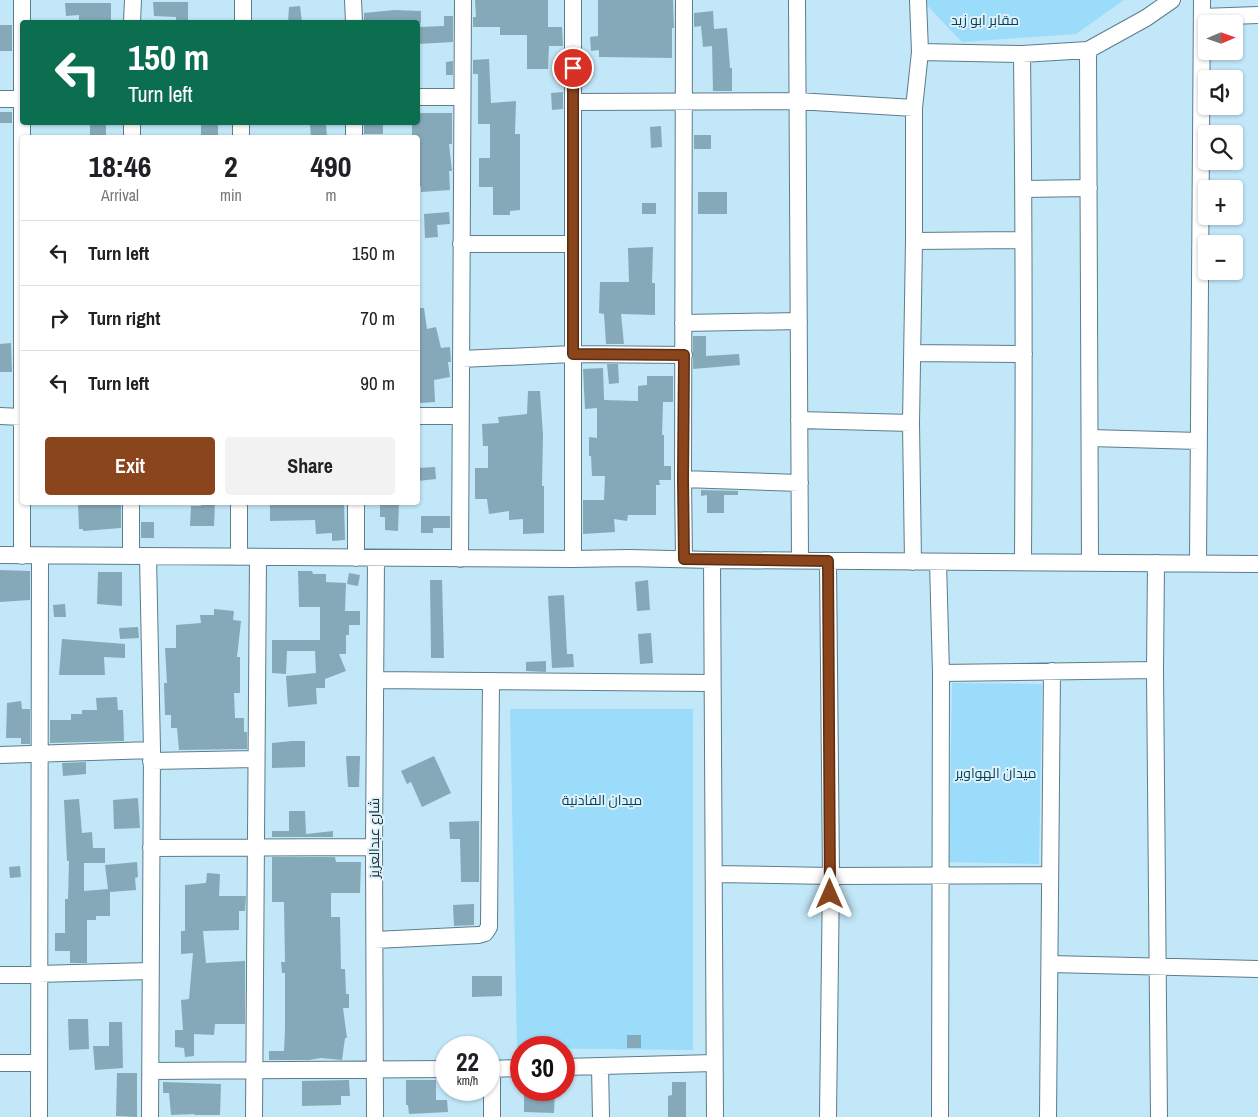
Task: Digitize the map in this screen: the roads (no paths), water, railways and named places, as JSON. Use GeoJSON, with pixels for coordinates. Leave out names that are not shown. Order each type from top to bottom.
{"type":"FeatureCollection","features":[{"type":"Feature","properties":{"kind":"street"},"geometry":{"type":"LineString","coordinates":[[22,0],[22,20]]}},
{"type":"Feature","properties":{"kind":"street"},"geometry":{"type":"LineString","coordinates":[[132,20],[133,0]]}},
{"type":"Feature","properties":{"kind":"street"},"geometry":{"type":"LineString","coordinates":[[242,20],[243,0]]}},
{"type":"Feature","properties":{"kind":"street"},"geometry":{"type":"LineString","coordinates":[[354,0],[354,20]]}},
{"type":"Feature","properties":{"kind":"street"},"geometry":{"type":"LineString","coordinates":[[460,559],[462,0]]}},
{"type":"Feature","properties":{"kind":"street"},"geometry":{"type":"LineString","coordinates":[[573,0],[573,560]]}},
{"type":"Feature","properties":{"kind":"street"},"geometry":{"type":"LineString","coordinates":[[684,0],[684,559]]}},
{"type":"Feature","properties":{"kind":"street"},"geometry":{"type":"LineString","coordinates":[[797,0],[800,561]]}},
{"type":"Feature","properties":{"kind":"street"},"geometry":{"type":"LineString","coordinates":[[913,562],[911,422],[914,108],[920,52],[918,0]]}},
{"type":"Feature","properties":{"kind":"street"},"geometry":{"type":"LineString","coordinates":[[920,52],[1022,54],[1088,50],[1146,18],[1172,0]]}},
{"type":"Feature","properties":{"kind":"street"},"geometry":{"type":"LineString","coordinates":[[1202,0],[1202,15]]}},
{"type":"Feature","properties":{"kind":"street"},"geometry":{"type":"LineString","coordinates":[[1243,16],[1258,15]]}},
{"type":"Feature","properties":{"kind":"street"},"geometry":{"type":"LineString","coordinates":[[1088,50],[1090,563]]}},
{"type":"Feature","properties":{"kind":"street"},"geometry":{"type":"LineString","coordinates":[[1022,54],[1024,189],[1022,240],[1024,354],[1023,562]]}},
{"type":"Feature","properties":{"kind":"street"},"geometry":{"type":"LineString","coordinates":[[1198,564],[1202,60]]}},
{"type":"Feature","properties":{"kind":"street"},"geometry":{"type":"LineString","coordinates":[[420,97],[462,97]]}},
{"type":"Feature","properties":{"kind":"street"},"geometry":{"type":"LineString","coordinates":[[0,99],[20,99]]}},
{"type":"Feature","properties":{"kind":"street"},"geometry":{"type":"LineString","coordinates":[[573,102],[797,101],[914,108]]}},
{"type":"Feature","properties":{"kind":"street"},"geometry":{"type":"LineString","coordinates":[[1024,189],[1089,188]]}},
{"type":"Feature","properties":{"kind":"street"},"geometry":{"type":"LineString","coordinates":[[914,241],[1022,240]]}},
{"type":"Feature","properties":{"kind":"street"},"geometry":{"type":"LineString","coordinates":[[461,244],[573,244]]}},
{"type":"Feature","properties":{"kind":"street"},"geometry":{"type":"LineString","coordinates":[[683,323],[799,321]]}},
{"type":"Feature","properties":{"kind":"street"},"geometry":{"type":"LineString","coordinates":[[913,353],[1024,354]]}},
{"type":"Feature","properties":{"kind":"street"},"geometry":{"type":"LineString","coordinates":[[461,359],[573,354],[684,355]]}},
{"type":"Feature","properties":{"kind":"street"},"geometry":{"type":"LineString","coordinates":[[0,416],[20,416]]}},
{"type":"Feature","properties":{"kind":"street"},"geometry":{"type":"LineString","coordinates":[[420,416],[460,416]]}},
{"type":"Feature","properties":{"kind":"street"},"geometry":{"type":"LineString","coordinates":[[799,420],[911,422]]}},
{"type":"Feature","properties":{"kind":"street"},"geometry":{"type":"LineString","coordinates":[[1090,438],[1198,441]]}},
{"type":"Feature","properties":{"kind":"street"},"geometry":{"type":"LineString","coordinates":[[683,479],[800,483]]}},
{"type":"Feature","properties":{"kind":"street"},"geometry":{"type":"LineString","coordinates":[[22,505],[22,556]]}},
{"type":"Feature","properties":{"kind":"street"},"geometry":{"type":"LineString","coordinates":[[131,505],[131,556]]}},
{"type":"Feature","properties":{"kind":"street"},"geometry":{"type":"LineString","coordinates":[[239,557],[240,505]]}},
{"type":"Feature","properties":{"kind":"street"},"geometry":{"type":"LineString","coordinates":[[356,505],[356,558]]}},
{"type":"Feature","properties":{"kind":"street"},"geometry":{"type":"LineString","coordinates":[[0,556],[573,560],[629,558],[1258,564]]}},
{"type":"Feature","properties":{"kind":"street"},"geometry":{"type":"LineString","coordinates":[[39,1117],[38,754],[40,556]]}},
{"type":"Feature","properties":{"kind":"street"},"geometry":{"type":"LineString","coordinates":[[148,557],[152,756],[150,1117]]}},
{"type":"Feature","properties":{"kind":"street"},"geometry":{"type":"LineString","coordinates":[[254,1117],[258,557]]}},
{"type":"Feature","properties":{"kind":"street","name":"شارع عبدالعزيز"},"geometry":{"type":"LineString","coordinates":[[375,1117],[376,558]]}},
{"type":"Feature","properties":{"kind":"street"},"geometry":{"type":"LineString","coordinates":[[712,560],[715,1117]]}},
{"type":"Feature","properties":{"kind":"street"},"geometry":{"type":"LineString","coordinates":[[828,561],[831,876],[828,1117]]}},
{"type":"Feature","properties":{"kind":"street"},"geometry":{"type":"LineString","coordinates":[[938,562],[941,674],[940,1117]]}},
{"type":"Feature","properties":{"kind":"street"},"geometry":{"type":"LineString","coordinates":[[1156,564],[1155,670],[1160,1117]]}},
{"type":"Feature","properties":{"kind":"street"},"geometry":{"type":"LineString","coordinates":[[941,674],[1155,670]]}},
{"type":"Feature","properties":{"kind":"street"},"geometry":{"type":"LineString","coordinates":[[1048,1117],[1052,672]]}},
{"type":"Feature","properties":{"kind":"street"},"geometry":{"type":"LineString","coordinates":[[375,680],[712,683]]}},
{"type":"Feature","properties":{"kind":"street"},"geometry":{"type":"LineString","coordinates":[[375,940],[478,935],[485,933],[489,927],[492,681]]}},
{"type":"Feature","properties":{"kind":"street"},"geometry":{"type":"LineString","coordinates":[[0,755],[38,754],[256,759]]}},
{"type":"Feature","properties":{"kind":"street"},"geometry":{"type":"LineString","coordinates":[[151,848],[374,847]]}},
{"type":"Feature","properties":{"kind":"street"},"geometry":{"type":"LineString","coordinates":[[714,874],[831,876],[1050,875]]}},
{"type":"Feature","properties":{"kind":"street"},"geometry":{"type":"LineString","coordinates":[[1050,964],[1258,969]]}},
{"type":"Feature","properties":{"kind":"street"},"geometry":{"type":"LineString","coordinates":[[0,975],[150,971]]}},
{"type":"Feature","properties":{"kind":"street"},"geometry":{"type":"LineString","coordinates":[[0,1063],[39,1063]]}},
{"type":"Feature","properties":{"kind":"street"},"geometry":{"type":"LineString","coordinates":[[575,1067],[714,1063]]}},
{"type":"Feature","properties":{"kind":"street"},"geometry":{"type":"LineString","coordinates":[[600,1066],[601,1117]]}},
{"type":"Feature","properties":{"kind":"street"},"geometry":{"type":"LineString","coordinates":[[150,1071],[435,1069]]}},
{"type":"Feature","properties":{"kind":"street"},"geometry":{"type":"LineString","coordinates":[[491,1101],[492,1117]]}},
{"type":"Feature","properties":{"kind":"park label","name":"مقابر ابو زيد"},"geometry":{"type":"Point","coordinates":[985,20]}},
{"type":"Feature","properties":{"kind":"park label","name":"ميدان الهواوير"},"geometry":{"type":"Point","coordinates":[996,773]}},
{"type":"Feature","properties":{"kind":"park label","name":"ميدان الفادنية"},"geometry":{"type":"Point","coordinates":[602,800]}}]}
